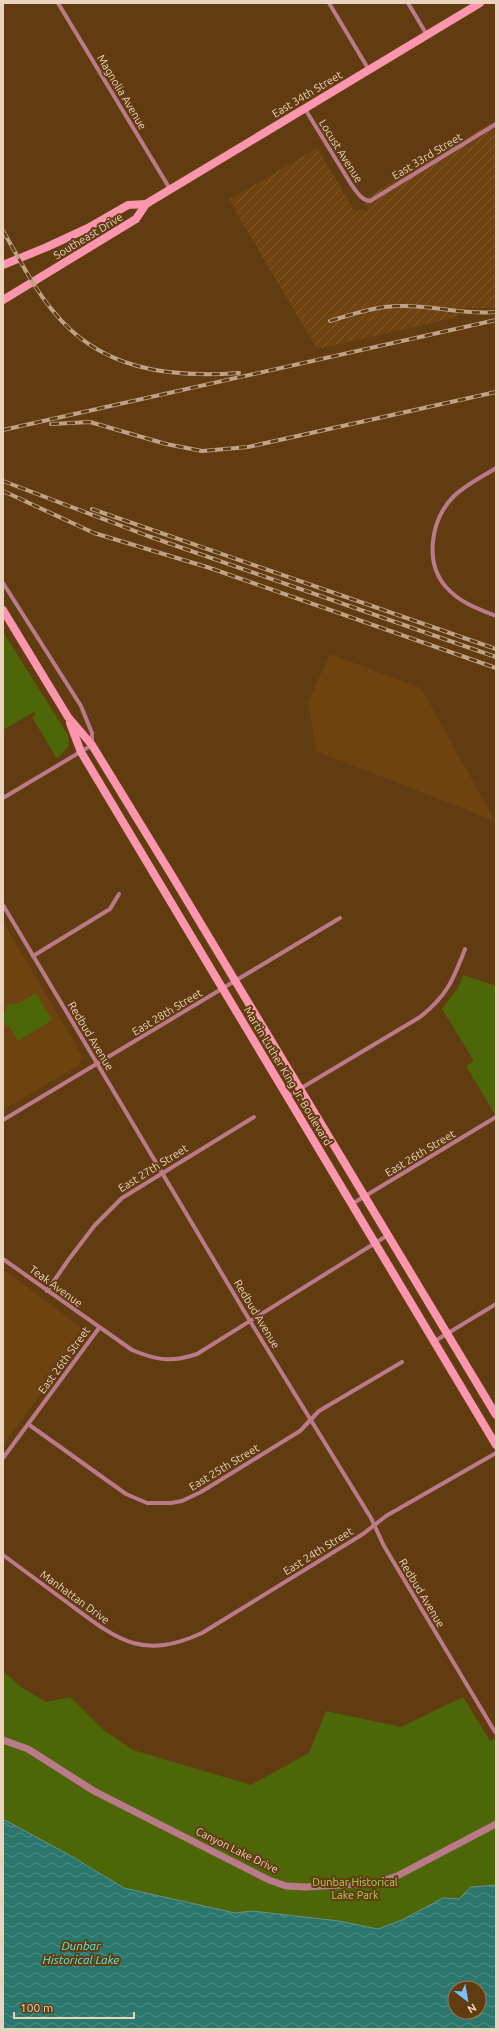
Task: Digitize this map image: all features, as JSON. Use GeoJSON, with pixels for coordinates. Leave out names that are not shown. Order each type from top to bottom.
{"type":"FeatureCollection","features":[{"type":"Feature","properties":{"kind":"main road","name":"East 34th Street"},"geometry":{"type":"LineString","coordinates":[[146,204],[480,3]]}},
{"type":"Feature","properties":{"kind":"main road","name":"Southeast Drive"},"geometry":{"type":"LineString","coordinates":[[3,265],[47,248],[88,228],[128,205],[146,204]]}},
{"type":"Feature","properties":{"kind":"main road","name":"Southeast Drive"},"geometry":{"type":"LineString","coordinates":[[3,300],[136,219],[146,204]]}},
{"type":"Feature","properties":{"kind":"main road","name":"Martin Luther King Jr. Boulevard"},"geometry":{"type":"LineString","coordinates":[[3,610],[68,717],[92,745],[301,1089],[496,1415]]}},
{"type":"Feature","properties":{"kind":"main road","name":"Martin Luther King Jr. Boulevard"},"geometry":{"type":"LineString","coordinates":[[68,717],[81,752],[496,1445]]}},
{"type":"Feature","properties":{"kind":"street","name":"Magnolia Avenue"},"geometry":{"type":"LineString","coordinates":[[58,3],[170,189]]}},
{"type":"Feature","properties":{"kind":"street"},"geometry":{"type":"LineString","coordinates":[[329,3],[369,70]]}},
{"type":"Feature","properties":{"kind":"street"},"geometry":{"type":"LineString","coordinates":[[408,3],[427,35]]}},
{"type":"Feature","properties":{"kind":"street","name":"Locust Avenue"},"geometry":{"type":"LineString","coordinates":[[304,108],[351,184],[366,200]]}},
{"type":"Feature","properties":{"kind":"street","name":"East 33rd Street"},"geometry":{"type":"LineString","coordinates":[[366,200],[370,201],[496,124]]}},
{"type":"Feature","properties":{"kind":"street"},"geometry":{"type":"LineString","coordinates":[[496,468],[461,490],[446,505],[435,529],[433,549],[437,571],[446,587],[464,602],[496,616]]}},
{"type":"Feature","properties":{"kind":"street"},"geometry":{"type":"LineString","coordinates":[[3,583],[80,706],[92,733],[92,745],[3,798]]}},
{"type":"Feature","properties":{"kind":"street"},"geometry":{"type":"LineString","coordinates":[[33,956],[110,909],[119,894]]}},
{"type":"Feature","properties":{"kind":"street","name":"Redbud Avenue"},"geometry":{"type":"LineString","coordinates":[[3,905],[250,1321],[311,1420],[374,1526],[388,1553],[495,1732]]}},
{"type":"Feature","properties":{"kind":"street","name":"East 28th Street"},"geometry":{"type":"LineString","coordinates":[[3,1120],[223,990],[340,918]]}},
{"type":"Feature","properties":{"kind":"street"},"geometry":{"type":"LineString","coordinates":[[288,1096],[420,1017],[436,1005],[454,979],[465,949]]}},
{"type":"Feature","properties":{"kind":"street","name":"East 27th Street"},"geometry":{"type":"LineString","coordinates":[[48,1291],[69,1259],[109,1210],[122,1198],[161,1172],[254,1117]]}},
{"type":"Feature","properties":{"kind":"street","name":"East 26th Street"},"geometry":{"type":"LineString","coordinates":[[352,1204],[496,1117]]}},
{"type":"Feature","properties":{"kind":"street","name":"East 26th Street"},"geometry":{"type":"LineString","coordinates":[[3,1458],[99,1328],[132,1350],[155,1359],[166,1360],[187,1357],[196,1354],[389,1235]]}},
{"type":"Feature","properties":{"kind":"street","name":"Teak Avenue"},"geometry":{"type":"LineString","coordinates":[[3,1259],[99,1328]]}},
{"type":"Feature","properties":{"kind":"street"},"geometry":{"type":"LineString","coordinates":[[435,1341],[496,1304]]}},
{"type":"Feature","properties":{"kind":"street","name":"East 25th Street"},"geometry":{"type":"LineString","coordinates":[[28,1424],[117,1489],[136,1499],[160,1504],[182,1501],[193,1496],[300,1431],[319,1411],[402,1362]]}},
{"type":"Feature","properties":{"kind":"street","name":"East 24th Street"},"geometry":{"type":"LineString","coordinates":[[142,1645],[168,1645],[202,1633],[374,1526],[386,1516],[496,1452]]}},
{"type":"Feature","properties":{"kind":"street","name":"Manhattan Drive"},"geometry":{"type":"LineString","coordinates":[[3,1555],[106,1631],[118,1638],[142,1645]]}},
{"type":"Feature","properties":{"kind":"street","name":"Canyon Lake Drive"},"geometry":{"type":"LineString","coordinates":[[3,1740],[28,1749],[94,1791],[262,1876],[286,1886],[333,1886],[376,1883],[397,1876],[496,1824]]}},
{"type":"Feature","properties":{"kind":"shaded area"},"geometry":{"type":"Polygon","coordinates":[[[496,120],[496,308],[457,308],[457,317],[317,349],[229,200],[317,148],[354,210],[368,210],[362,200],[496,120]]]}},
{"type":"Feature","properties":{"kind":"shaded area"},"geometry":{"type":"Polygon","coordinates":[[[330,654],[421,688],[495,821],[316,751],[308,702],[330,654]]]}},
{"type":"Feature","properties":{"kind":"shaded area"},"geometry":{"type":"Polygon","coordinates":[[[3,922],[83,1057],[79,1065],[3,1110],[3,922]]]}},
{"type":"Feature","properties":{"kind":"shaded area"},"geometry":{"type":"Polygon","coordinates":[[[3,1269],[79,1326],[83,1332],[81,1339],[3,1445],[3,1269]]]}},
{"type":"Feature","properties":{"kind":"green space"},"geometry":{"type":"Polygon","coordinates":[[[3,632],[68,735],[69,746],[58,758],[32,717],[36,715],[34,712],[3,730],[3,632]]]}},
{"type":"Feature","properties":{"kind":"green space"},"geometry":{"type":"Polygon","coordinates":[[[463,975],[496,986],[496,1116],[466,1066],[474,1061],[442,1009],[458,988],[463,975]]]}},
{"type":"Feature","properties":{"kind":"green space"},"geometry":{"type":"Polygon","coordinates":[[[36,993],[52,1020],[18,1041],[9,1026],[3,1024],[3,1016],[8,1004],[17,1004],[36,993]]]}},
{"type":"Feature","properties":{"kind":"green space","name":"Dunbar Historical Lake Park"},"geometry":{"type":"Polygon","coordinates":[[[3,1671],[21,1687],[46,1702],[70,1697],[105,1731],[133,1750],[251,1785],[309,1753],[326,1711],[401,1727],[463,1697],[490,1741],[496,1738],[496,2029],[3,2029],[3,1671]]]}},
{"type":"Feature","properties":{"kind":"water","name":"Dunbar Historical Lake"},"geometry":{"type":"Polygon","coordinates":[[[3,1819],[71,1856],[124,1888],[235,1913],[252,1911],[339,1921],[378,1929],[402,1920],[443,1898],[459,1899],[471,1887],[496,1885],[496,2029],[3,2029],[3,1819]]]}},
{"type":"Feature","properties":{"kind":"railway"},"geometry":{"type":"LineString","coordinates":[[3,231],[46,302],[72,331],[92,346],[114,358],[137,366],[162,371],[187,374],[239,373]]}},
{"type":"Feature","properties":{"kind":"railway"},"geometry":{"type":"LineString","coordinates":[[330,321],[365,311],[391,306],[412,306],[484,313],[496,312]]}},
{"type":"Feature","properties":{"kind":"railway"},"geometry":{"type":"LineString","coordinates":[[3,430],[496,320]]}},
{"type":"Feature","properties":{"kind":"railway"},"geometry":{"type":"LineString","coordinates":[[51,424],[90,422],[166,444],[202,451],[248,447],[496,392]]}},
{"type":"Feature","properties":{"kind":"railway"},"geometry":{"type":"LineString","coordinates":[[3,481],[148,536],[496,657]]}},
{"type":"Feature","properties":{"kind":"railway"},"geometry":{"type":"LineString","coordinates":[[3,491],[94,533],[210,568],[496,668]]}},
{"type":"Feature","properties":{"kind":"railway"},"geometry":{"type":"LineString","coordinates":[[92,509],[496,649]]}}]}
